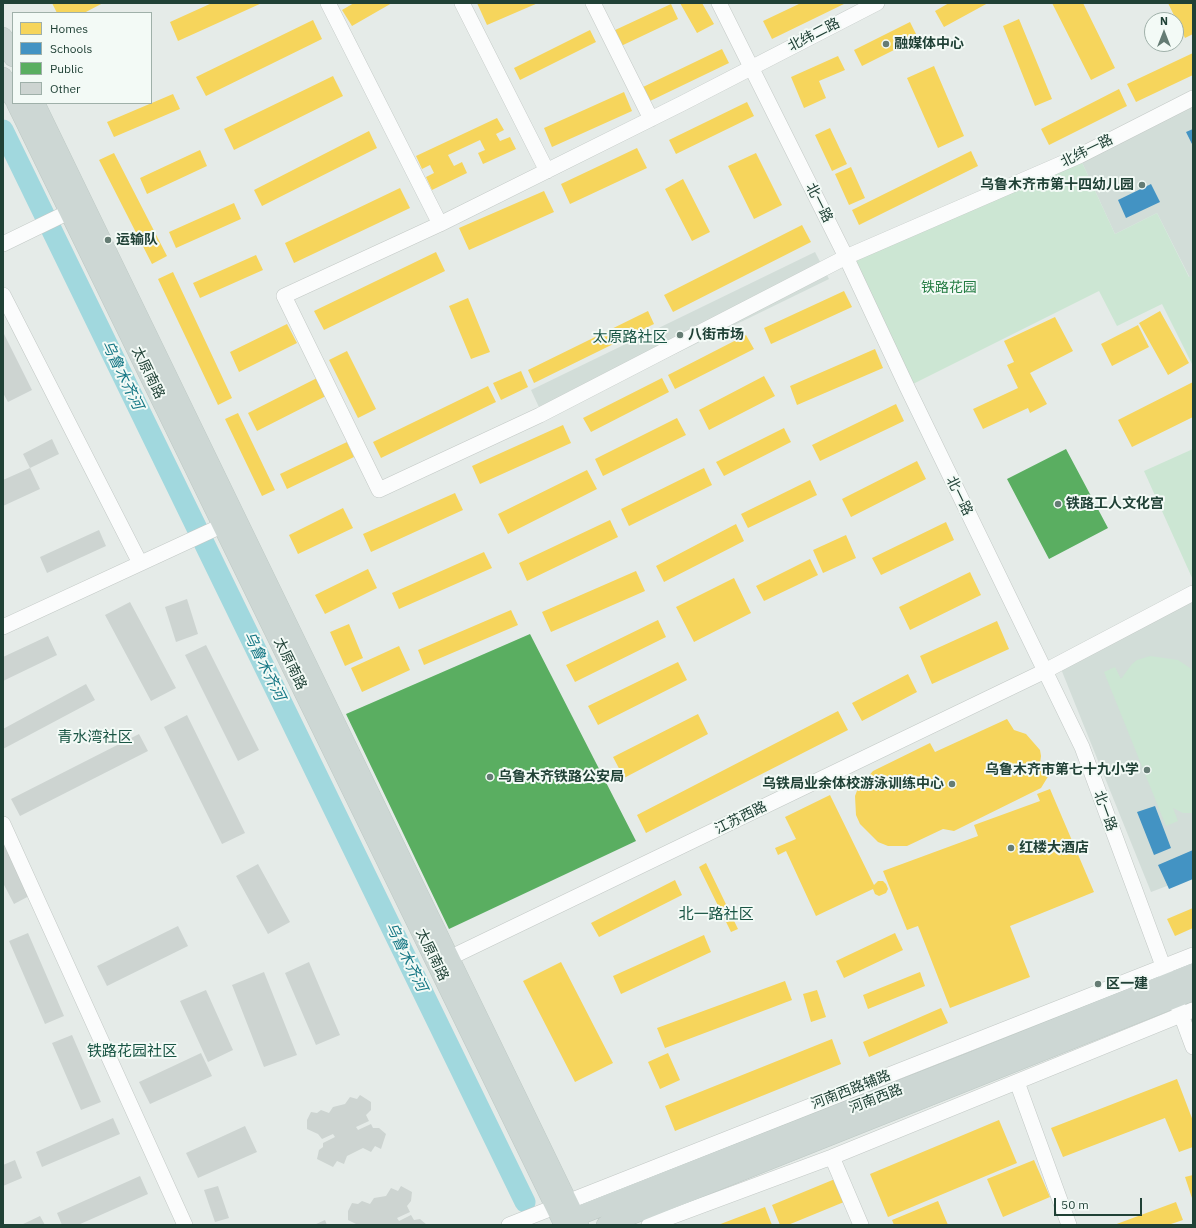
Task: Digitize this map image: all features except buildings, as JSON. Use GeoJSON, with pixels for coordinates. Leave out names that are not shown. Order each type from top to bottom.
{"type":"FeatureCollection","features":[{"type":"Feature","properties":{"kind":"main road"},"geometry":{"type":"LineString","coordinates":[[3,37],[12,56]]}},
{"type":"Feature","properties":{"kind":"main road"},"geometry":{"type":"LineString","coordinates":[[3,77],[12,96]]}},
{"type":"Feature","properties":{"kind":"main road","name":"太原南路"},"geometry":{"type":"LineString","coordinates":[[16,104],[223,524],[443,961],[566,1217]]}},
{"type":"Feature","properties":{"kind":"main road"},"geometry":{"type":"LineString","coordinates":[[35,104],[70,211]]}},
{"type":"Feature","properties":{"kind":"main road","name":"河南西路"},"geometry":{"type":"LineString","coordinates":[[606,1225],[1176,994],[1193,973]]}},
{"type":"Feature","properties":{"kind":"main road","name":"河南西路"},"geometry":{"type":"LineString","coordinates":[[566,1217],[968,1063],[1176,994],[1193,992]]}},
{"type":"Feature","properties":{"kind":"street"},"geometry":{"type":"LineString","coordinates":[[328,3],[440,224]]}},
{"type":"Feature","properties":{"kind":"street"},"geometry":{"type":"LineString","coordinates":[[462,3],[547,171]]}},
{"type":"Feature","properties":{"kind":"street"},"geometry":{"type":"LineString","coordinates":[[593,3],[651,119]]}},
{"type":"Feature","properties":{"kind":"street","name":"北一路"},"geometry":{"type":"LineString","coordinates":[[719,3],[846,257],[906,387],[1082,747],[1176,994],[1193,1047]]}},
{"type":"Feature","properties":{"kind":"street","name":"北纬二路"},"geometry":{"type":"LineString","coordinates":[[284,296],[440,224],[651,119],[877,3]]}},
{"type":"Feature","properties":{"kind":"street","name":"北纬一路"},"geometry":{"type":"LineString","coordinates":[[284,296],[379,490],[540,415],[846,257],[1079,156],[1193,98]]}},
{"type":"Feature","properties":{"kind":"street"},"geometry":{"type":"LineString","coordinates":[[3,244],[70,211]]}},
{"type":"Feature","properties":{"kind":"street"},"geometry":{"type":"LineString","coordinates":[[3,296],[140,563]]}},
{"type":"Feature","properties":{"kind":"street"},"geometry":{"type":"LineString","coordinates":[[3,627],[223,524]]}},
{"type":"Feature","properties":{"kind":"street","name":"江苏西路"},"geometry":{"type":"LineString","coordinates":[[443,961],[1045,671],[1193,593]]}},
{"type":"Feature","properties":{"kind":"street"},"geometry":{"type":"LineString","coordinates":[[3,824],[185,1225]]}},
{"type":"Feature","properties":{"kind":"street"},"geometry":{"type":"LineString","coordinates":[[649,1225],[832,1157],[1017,1082],[1176,994],[1193,954]]}},
{"type":"Feature","properties":{"kind":"street"},"geometry":{"type":"LineString","coordinates":[[1017,1082],[1069,1225]]}},
{"type":"Feature","properties":{"kind":"street"},"geometry":{"type":"LineString","coordinates":[[832,1157],[861,1225]]}},
{"type":"Feature","properties":{"kind":"street"},"geometry":{"type":"LineString","coordinates":[[509,1225],[566,1217]]}},
{"type":"Feature","properties":{"kind":"shaded area","name":"乌鲁木齐市第十四幼儿园"},"geometry":{"type":"Polygon","coordinates":[[[1193,98],[1193,276],[1190,278],[1157,213],[1115,234],[1079,156],[1193,98]]]}},
{"type":"Feature","properties":{"kind":"shaded area","name":"八街市场"},"geometry":{"type":"Polygon","coordinates":[[[815,252],[829,279],[544,418],[531,390],[815,252]]]}},
{"type":"Feature","properties":{"kind":"shaded area","name":"乌鲁木齐市第七十九小学"},"geometry":{"type":"Polygon","coordinates":[[[1193,593],[1193,876],[1151,892],[1059,664],[1193,593]]]}},
{"type":"Feature","properties":{"kind":"green space","name":"铁路花园"},"geometry":{"type":"Polygon","coordinates":[[[1079,156],[1115,234],[1157,213],[1189,277],[1193,276],[1193,366],[1162,304],[1117,326],[1099,291],[907,387],[846,257],[1079,156]]]}},
{"type":"Feature","properties":{"kind":"green space"},"geometry":{"type":"Polygon","coordinates":[[[1193,449],[1193,580],[1144,471],[1193,449]]]}},
{"type":"Feature","properties":{"kind":"green space"},"geometry":{"type":"Polygon","coordinates":[[[1150,656],[1178,660],[1193,670],[1193,813],[1183,813],[1173,808],[1178,821],[1166,826],[1104,672],[1115,667],[1121,679],[1132,664],[1137,660],[1150,656]]]}},
{"type":"Feature","properties":{"kind":"waterway","name":"乌鲁木齐河"},"geometry":{"type":"LineString","coordinates":[[3,130],[525,1202]]}},
{"type":"Feature","properties":{"kind":"place","name":"融媒体中心"},"geometry":{"type":"Point","coordinates":[886,44]}},
{"type":"Feature","properties":{"kind":"place","name":"乌鲁木齐市第十四幼儿园"},"geometry":{"type":"Point","coordinates":[1142,185]}},
{"type":"Feature","properties":{"kind":"place","name":"运输队"},"geometry":{"type":"Point","coordinates":[108,240]}},
{"type":"Feature","properties":{"kind":"place","name":"八街市场"},"geometry":{"type":"Point","coordinates":[680,335]}},
{"type":"Feature","properties":{"kind":"place","name":"铁路工人文化宫"},"geometry":{"type":"Point","coordinates":[1058,504]}},
{"type":"Feature","properties":{"kind":"place","name":"乌鲁木齐市第七十九小学"},"geometry":{"type":"Point","coordinates":[1147,770]}},
{"type":"Feature","properties":{"kind":"place","name":"乌鲁木齐铁路公安局"},"geometry":{"type":"Point","coordinates":[490,777]}},
{"type":"Feature","properties":{"kind":"place","name":"乌铁局业余体校游泳训练中心"},"geometry":{"type":"Point","coordinates":[952,784]}},
{"type":"Feature","properties":{"kind":"place","name":"红楼大酒店"},"geometry":{"type":"Point","coordinates":[1011,848]}},
{"type":"Feature","properties":{"kind":"place","name":"区一建"},"geometry":{"type":"Point","coordinates":[1098,984]}},
{"type":"Feature","properties":{"kind":"district","name":"太原路社区"},"geometry":{"type":"Point","coordinates":[630,338]}},
{"type":"Feature","properties":{"kind":"district","name":"青水湾社区"},"geometry":{"type":"Point","coordinates":[95,738]}},
{"type":"Feature","properties":{"kind":"district","name":"北一路社区"},"geometry":{"type":"Point","coordinates":[716,915]}},
{"type":"Feature","properties":{"kind":"district","name":"铁路花园社区"},"geometry":{"type":"Point","coordinates":[132,1052]}}]}
